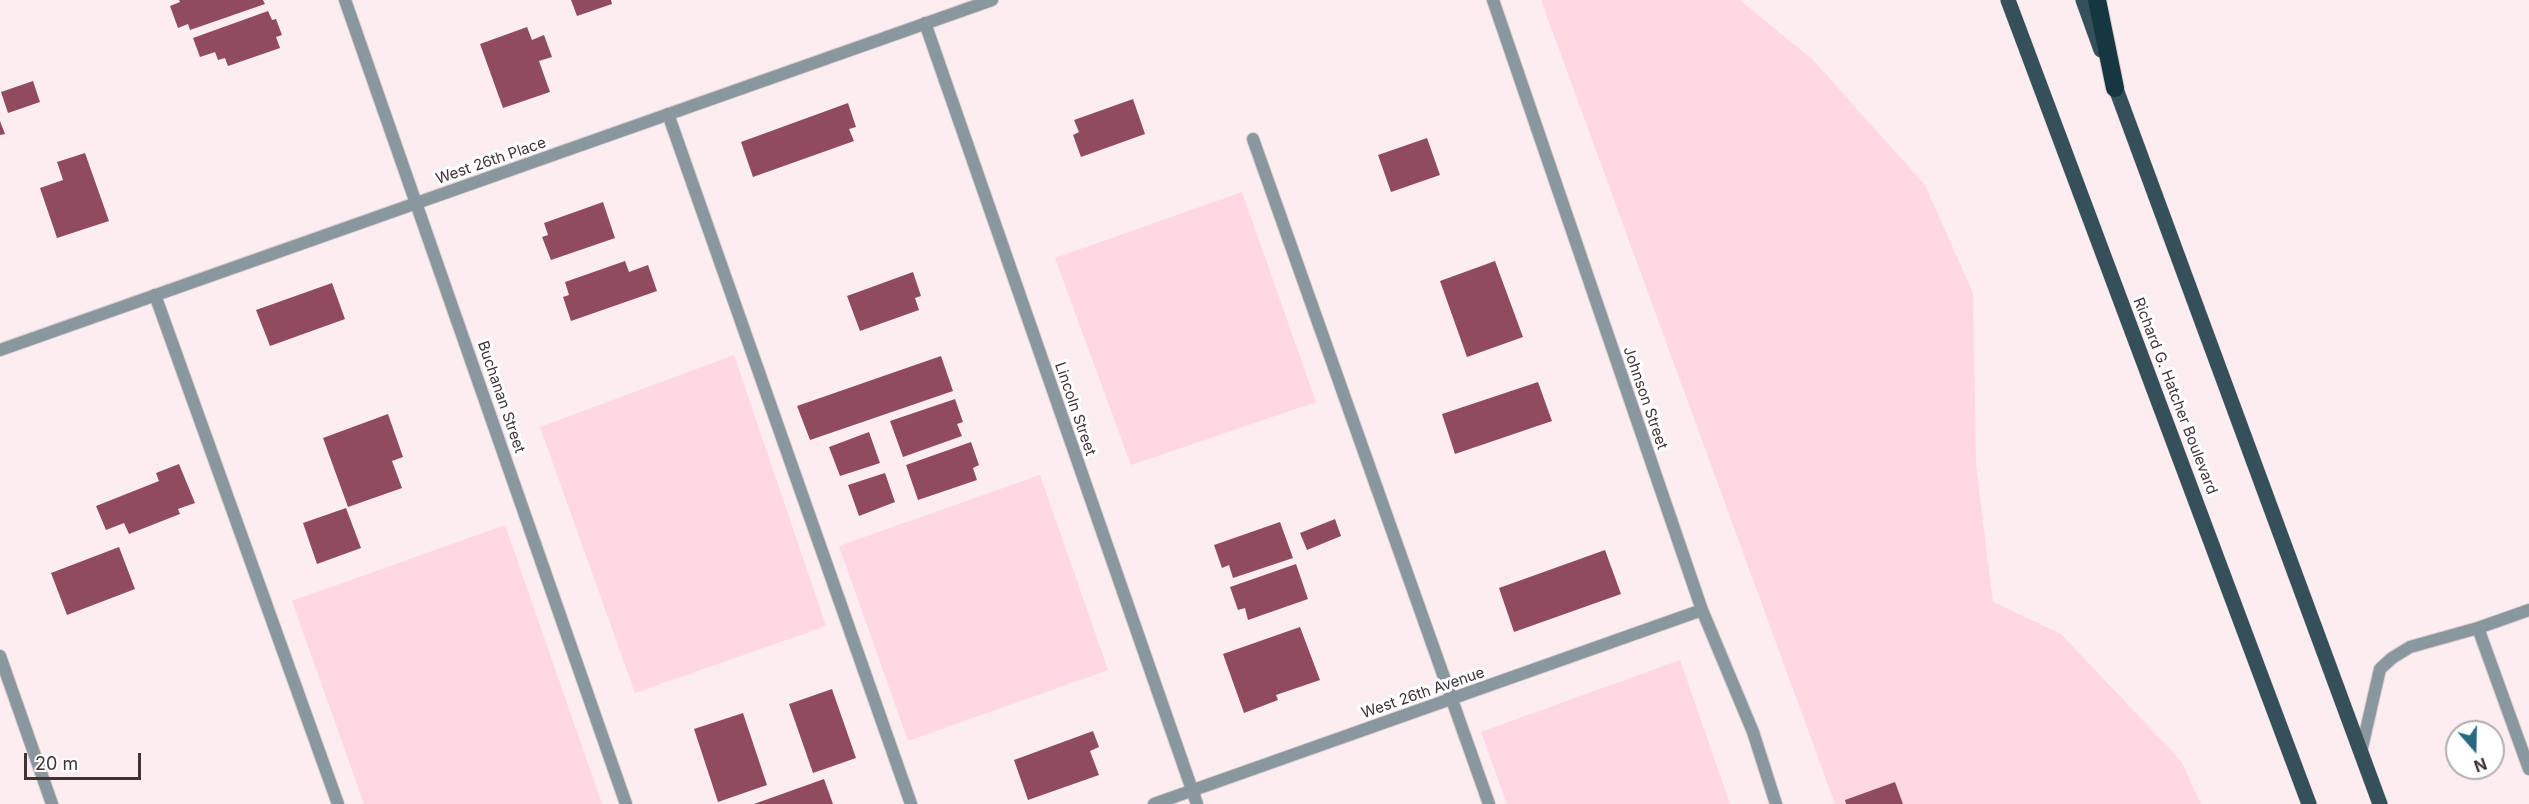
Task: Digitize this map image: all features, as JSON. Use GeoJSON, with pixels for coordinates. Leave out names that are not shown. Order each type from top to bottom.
{"type":"FeatureCollection","features":[{"type":"Feature","properties":{"kind":"highway"},"geometry":{"type":"LineString","coordinates":[[2097,0],[2115,88]]}},
{"type":"Feature","properties":{"kind":"main road","name":"Richard G. Hatcher Boulevard"},"geometry":{"type":"LineString","coordinates":[[2008,0],[2309,804]]}},
{"type":"Feature","properties":{"kind":"main road"},"geometry":{"type":"LineString","coordinates":[[2083,0],[2380,804]]}},
{"type":"Feature","properties":{"kind":"street","name":"Buchanan Street"},"geometry":{"type":"LineString","coordinates":[[345,0],[626,804]]}},
{"type":"Feature","properties":{"kind":"street","name":"West 26th Place"},"geometry":{"type":"LineString","coordinates":[[0,350],[992,0]]}},
{"type":"Feature","properties":{"kind":"street","name":"Johnson Street"},"geometry":{"type":"LineString","coordinates":[[1493,0],[1702,610],[1753,732],[1776,804]]}},
{"type":"Feature","properties":{"kind":"street","name":"Lincoln Street"},"geometry":{"type":"LineString","coordinates":[[925,23],[1197,804]]}},
{"type":"Feature","properties":{"kind":"street"},"geometry":{"type":"LineString","coordinates":[[669,114],[911,804]]}},
{"type":"Feature","properties":{"kind":"street"},"geometry":{"type":"LineString","coordinates":[[1253,139],[1489,804]]}},
{"type":"Feature","properties":{"kind":"street"},"geometry":{"type":"LineString","coordinates":[[155,295],[338,804]]}},
{"type":"Feature","properties":{"kind":"street","name":"West 26th Avenue"},"geometry":{"type":"LineString","coordinates":[[1154,804],[1702,610]]}},
{"type":"Feature","properties":{"kind":"street"},"geometry":{"type":"LineString","coordinates":[[2361,752],[2374,686],[2380,669],[2392,658],[2410,647],[2478,628],[2529,610]]}},
{"type":"Feature","properties":{"kind":"street"},"geometry":{"type":"LineString","coordinates":[[2478,628],[2529,769]]}},
{"type":"Feature","properties":{"kind":"street"},"geometry":{"type":"LineString","coordinates":[[0,656],[52,804]]}},
{"type":"Feature","properties":{"kind":"shaded area"},"geometry":{"type":"Polygon","coordinates":[[[1541,0],[1740,0],[1813,60],[1925,185],[1973,293],[1976,464],[1993,602],[2061,634],[2181,761],[2201,804],[1835,804],[1541,0]]]}},
{"type":"Feature","properties":{"kind":"shaded area"},"geometry":{"type":"Polygon","coordinates":[[[1242,192],[1316,402],[1131,465],[1055,258],[1242,192]]]}},
{"type":"Feature","properties":{"kind":"shaded area"},"geometry":{"type":"Polygon","coordinates":[[[734,355],[826,626],[635,693],[540,427],[734,355]]]}},
{"type":"Feature","properties":{"kind":"shaded area"},"geometry":{"type":"Polygon","coordinates":[[[1040,475],[1108,670],[908,741],[839,546],[1040,475]]]}},
{"type":"Feature","properties":{"kind":"shaded area"},"geometry":{"type":"Polygon","coordinates":[[[505,525],[602,804],[364,804],[292,601],[505,525]]]}},
{"type":"Feature","properties":{"kind":"shaded area"},"geometry":{"type":"Polygon","coordinates":[[[1680,660],[1730,804],[1507,804],[1481,732],[1680,660]]]}},
{"type":"Feature","properties":{"kind":"building"},"geometry":{"type":"Polygon","coordinates":[[[179,0],[263,0],[265,4],[190,30],[188,24],[178,28],[170,6],[180,2],[179,0]]]}},
{"type":"Feature","properties":{"kind":"building"},"geometry":{"type":"Polygon","coordinates":[[[571,0],[611,0],[612,4],[577,16],[571,0]]]}},
{"type":"Feature","properties":{"kind":"building"},"geometry":{"type":"Polygon","coordinates":[[[268,11],[272,20],[276,19],[282,35],[276,37],[280,48],[228,66],[225,58],[218,60],[215,52],[200,57],[193,38],[268,11]]]}},
{"type":"Feature","properties":{"kind":"building"},"geometry":{"type":"Polygon","coordinates":[[[527,27],[532,40],[544,35],[552,57],[539,61],[550,92],[503,108],[480,44],[527,27]]]}},
{"type":"Feature","properties":{"kind":"building"},"geometry":{"type":"Polygon","coordinates":[[[33,81],[40,102],[8,113],[1,92],[33,81]]]}},
{"type":"Feature","properties":{"kind":"building"},"geometry":{"type":"Polygon","coordinates":[[[1133,99],[1145,134],[1081,157],[1073,135],[1079,132],[1074,120],[1133,99]]]}},
{"type":"Feature","properties":{"kind":"building"},"geometry":{"type":"Polygon","coordinates":[[[848,103],[856,127],[849,129],[854,141],[753,177],[741,142],[848,103]]]}},
{"type":"Feature","properties":{"kind":"building"},"geometry":{"type":"Polygon","coordinates":[[[0,121],[5,134],[0,135],[0,121]]]}},
{"type":"Feature","properties":{"kind":"building"},"geometry":{"type":"Polygon","coordinates":[[[1427,138],[1440,175],[1391,192],[1378,155],[1427,138]]]}},
{"type":"Feature","properties":{"kind":"building"},"geometry":{"type":"Polygon","coordinates":[[[85,153],[109,221],[57,238],[40,188],[63,180],[57,162],[85,153]]]}},
{"type":"Feature","properties":{"kind":"building"},"geometry":{"type":"Polygon","coordinates":[[[603,202],[615,238],[551,260],[542,237],[548,235],[544,223],[603,202]]]}},
{"type":"Feature","properties":{"kind":"building"},"geometry":{"type":"Polygon","coordinates":[[[625,261],[629,272],[648,265],[657,291],[571,321],[563,297],[569,295],[565,282],[625,261]]]}},
{"type":"Feature","properties":{"kind":"building"},"geometry":{"type":"Polygon","coordinates":[[[1495,261],[1523,337],[1467,357],[1440,281],[1495,261]]]}},
{"type":"Feature","properties":{"kind":"building"},"geometry":{"type":"Polygon","coordinates":[[[913,272],[921,296],[915,298],[919,310],[860,331],[847,296],[913,272]]]}},
{"type":"Feature","properties":{"kind":"building"},"geometry":{"type":"Polygon","coordinates":[[[332,283],[345,319],[270,346],[256,310],[332,283]]]}},
{"type":"Feature","properties":{"kind":"building"},"geometry":{"type":"Polygon","coordinates":[[[941,356],[953,391],[810,440],[797,406],[941,356]]]}},
{"type":"Feature","properties":{"kind":"building"},"geometry":{"type":"Polygon","coordinates":[[[1538,382],[1552,421],[1455,454],[1442,414],[1538,382]]]}},
{"type":"Feature","properties":{"kind":"building"},"geometry":{"type":"Polygon","coordinates":[[[955,399],[963,422],[957,424],[962,436],[903,457],[890,421],[955,399]]]}},
{"type":"Feature","properties":{"kind":"building"},"geometry":{"type":"Polygon","coordinates":[[[388,414],[403,457],[392,461],[402,488],[348,507],[323,438],[388,414]]]}},
{"type":"Feature","properties":{"kind":"building"},"geometry":{"type":"Polygon","coordinates":[[[869,432],[880,463],[840,476],[829,447],[869,432]]]}},
{"type":"Feature","properties":{"kind":"building"},"geometry":{"type":"Polygon","coordinates":[[[971,442],[979,465],[973,468],[977,480],[918,500],[906,465],[971,442]]]}},
{"type":"Feature","properties":{"kind":"building"},"geometry":{"type":"Polygon","coordinates":[[[179,464],[195,503],[178,509],[180,514],[129,534],[124,523],[106,530],[96,506],[159,481],[156,473],[179,464]]]}},
{"type":"Feature","properties":{"kind":"building"},"geometry":{"type":"Polygon","coordinates":[[[885,473],[895,502],[859,516],[848,485],[885,473]]]}},
{"type":"Feature","properties":{"kind":"building"},"geometry":{"type":"Polygon","coordinates":[[[346,508],[361,548],[317,564],[303,523],[346,508]]]}},
{"type":"Feature","properties":{"kind":"building"},"geometry":{"type":"Polygon","coordinates":[[[1335,519],[1341,536],[1307,550],[1300,533],[1335,519]]]}},
{"type":"Feature","properties":{"kind":"building"},"geometry":{"type":"Polygon","coordinates":[[[1280,522],[1293,558],[1233,578],[1229,565],[1222,568],[1214,545],[1280,522]]]}},
{"type":"Feature","properties":{"kind":"building"},"geometry":{"type":"Polygon","coordinates":[[[119,547],[135,589],[67,615],[51,573],[119,547]]]}},
{"type":"Feature","properties":{"kind":"building"},"geometry":{"type":"Polygon","coordinates":[[[1605,550],[1621,594],[1514,632],[1499,588],[1605,550]]]}},
{"type":"Feature","properties":{"kind":"building"},"geometry":{"type":"Polygon","coordinates":[[[1296,564],[1308,599],[1248,620],[1245,608],[1238,610],[1230,587],[1296,564]]]}},
{"type":"Feature","properties":{"kind":"building"},"geometry":{"type":"Polygon","coordinates":[[[1300,627],[1320,680],[1276,695],[1278,700],[1244,713],[1223,654],[1300,627]]]}},
{"type":"Feature","properties":{"kind":"building"},"geometry":{"type":"Polygon","coordinates":[[[832,689],[856,758],[813,773],[789,704],[832,689]]]}},
{"type":"Feature","properties":{"kind":"building"},"geometry":{"type":"Polygon","coordinates":[[[743,713],[767,785],[718,802],[694,729],[743,713]]]}},
{"type":"Feature","properties":{"kind":"building"},"geometry":{"type":"Polygon","coordinates":[[[1093,731],[1099,747],[1090,751],[1099,775],[1028,800],[1014,760],[1093,731]]]}},
{"type":"Feature","properties":{"kind":"building"},"geometry":{"type":"Polygon","coordinates":[[[824,779],[833,804],[754,804],[824,779]]]}},
{"type":"Feature","properties":{"kind":"building"},"geometry":{"type":"Polygon","coordinates":[[[1895,782],[1903,804],[1846,804],[1845,800],[1895,782]]]}}]}
